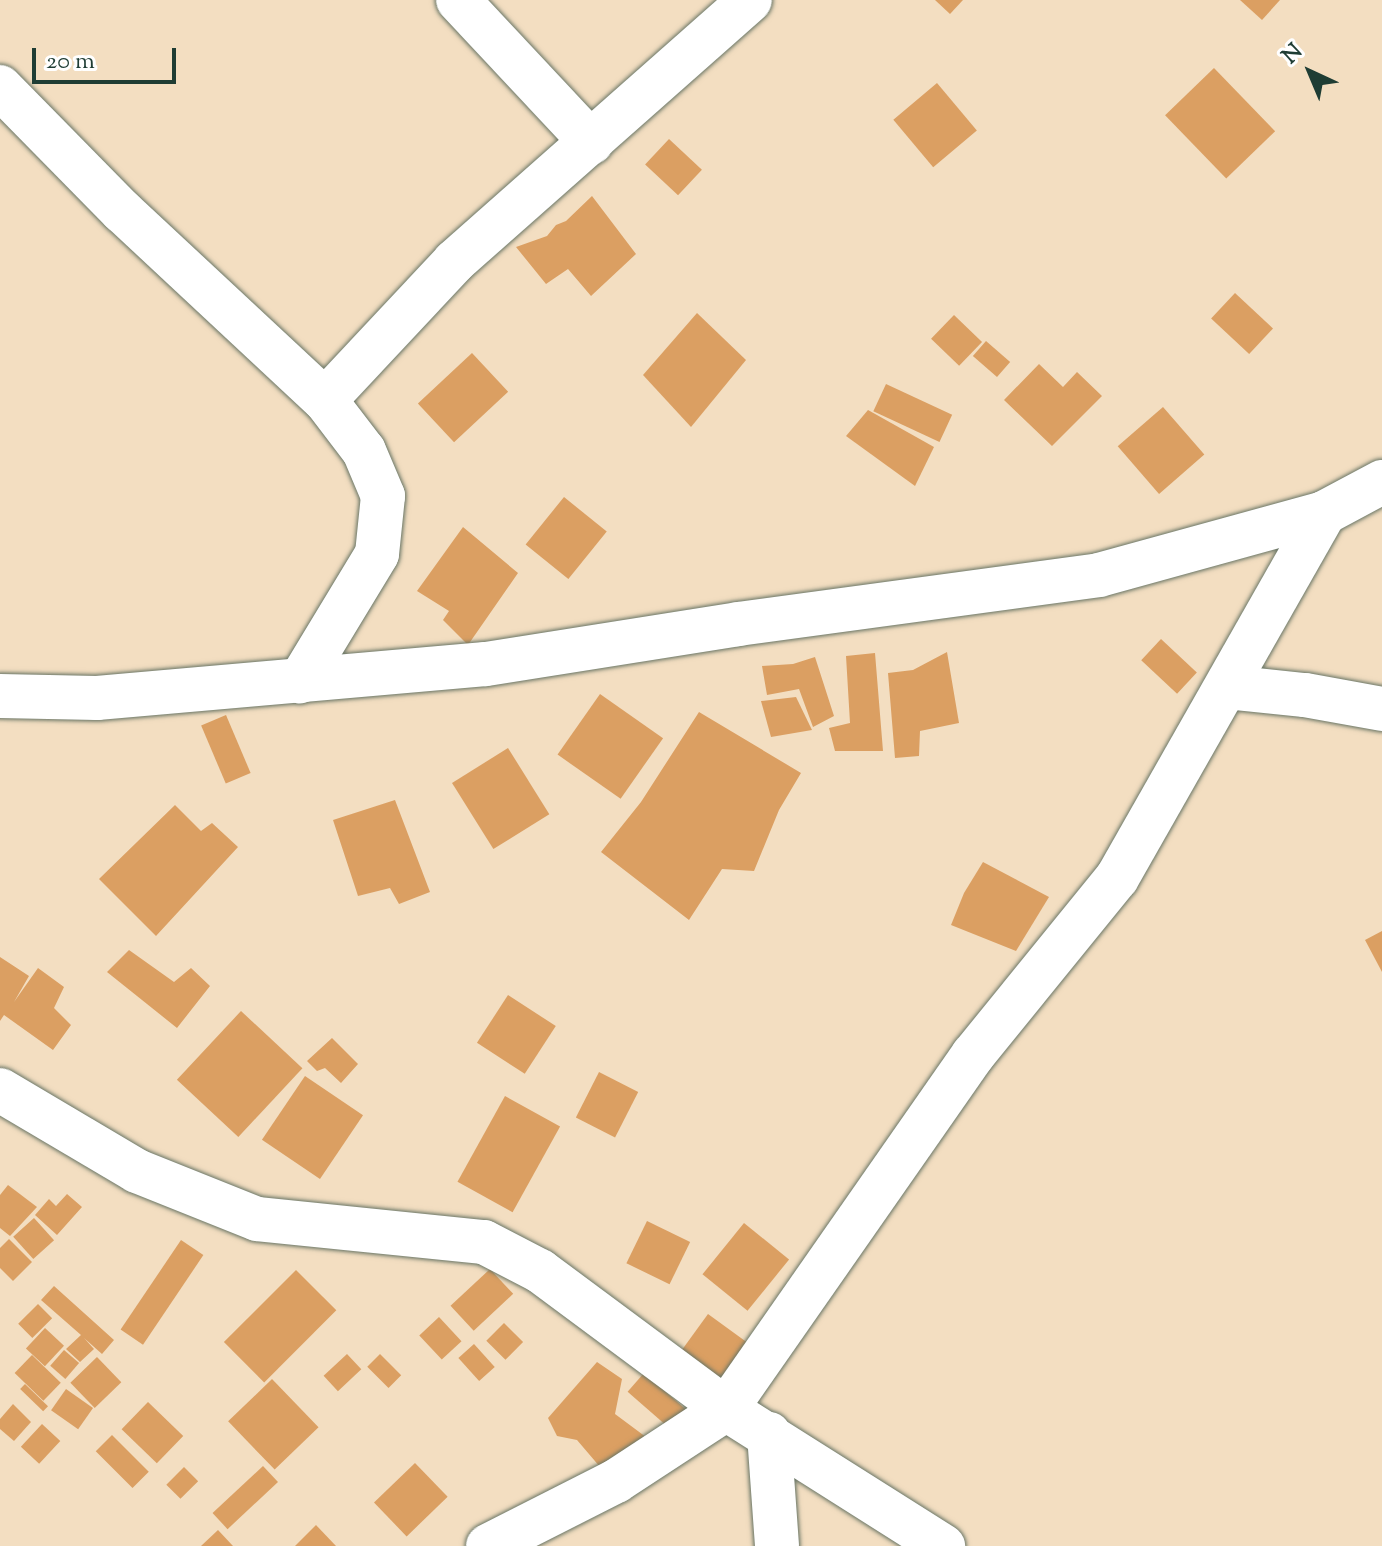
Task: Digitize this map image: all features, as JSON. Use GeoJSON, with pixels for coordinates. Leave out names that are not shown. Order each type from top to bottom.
{"type":"FeatureCollection","features":[{"type":"Feature","properties":{"kind":"street"},"geometry":{"type":"LineString","coordinates":[[458,0],[591,142]]}},
{"type":"Feature","properties":{"kind":"street"},"geometry":{"type":"LineString","coordinates":[[325,400],[454,262],[750,0]]}},
{"type":"Feature","properties":{"kind":"street"},"geometry":{"type":"LineString","coordinates":[[0,87],[167,254],[325,400],[364,451],[383,496],[377,554],[300,681]]}},
{"type":"Feature","properties":{"kind":"street"},"geometry":{"type":"LineString","coordinates":[[0,696],[97,698],[486,664],[738,624],[1099,575],[1324,513],[1382,482]]}},
{"type":"Feature","properties":{"kind":"street"},"geometry":{"type":"LineString","coordinates":[[488,1546],[616,1481],[726,1409],[973,1055],[1117,878],[1324,513]]}},
{"type":"Feature","properties":{"kind":"street"},"geometry":{"type":"LineString","coordinates":[[1227,687],[1305,695],[1382,709]]}},
{"type":"Feature","properties":{"kind":"street"},"geometry":{"type":"LineString","coordinates":[[0,1090],[137,1171],[257,1219],[484,1242],[540,1271],[726,1409],[943,1546]]}},
{"type":"Feature","properties":{"kind":"street"},"geometry":{"type":"LineString","coordinates":[[769,1434],[777,1546]]}},
{"type":"Feature","properties":{"kind":"building"},"geometry":{"type":"Polygon","coordinates":[[[935,0],[963,0],[950,14],[935,0]]]}},
{"type":"Feature","properties":{"kind":"building"},"geometry":{"type":"Polygon","coordinates":[[[1240,0],[1280,0],[1262,20],[1240,0]]]}},
{"type":"Feature","properties":{"kind":"building"},"geometry":{"type":"Polygon","coordinates":[[[1214,68],[1275,131],[1226,179],[1165,115],[1214,68]]]}},
{"type":"Feature","properties":{"kind":"building"},"geometry":{"type":"Polygon","coordinates":[[[937,83],[977,130],[933,167],[893,120],[937,83]]]}},
{"type":"Feature","properties":{"kind":"building"},"geometry":{"type":"Polygon","coordinates":[[[669,139],[702,170],[678,195],[645,165],[669,139]]]}},
{"type":"Feature","properties":{"kind":"building"},"geometry":{"type":"Polygon","coordinates":[[[592,196],[636,254],[591,296],[568,269],[546,284],[516,247],[547,236],[592,196]]]}},
{"type":"Feature","properties":{"kind":"building"},"geometry":{"type":"Polygon","coordinates":[[[1235,293],[1273,328],[1249,354],[1211,319],[1235,293]]]}},
{"type":"Feature","properties":{"kind":"building"},"geometry":{"type":"Polygon","coordinates":[[[697,313],[746,360],[691,427],[643,375],[697,313]]]}},
{"type":"Feature","properties":{"kind":"building"},"geometry":{"type":"Polygon","coordinates":[[[954,315],[982,342],[959,366],[931,339],[954,315]]]}},
{"type":"Feature","properties":{"kind":"building"},"geometry":{"type":"Polygon","coordinates":[[[986,341],[1010,362],[997,377],[973,356],[986,341]]]}},
{"type":"Feature","properties":{"kind":"building"},"geometry":{"type":"Polygon","coordinates":[[[472,353],[508,392],[454,442],[418,403],[472,353]]]}},
{"type":"Feature","properties":{"kind":"building"},"geometry":{"type":"Polygon","coordinates":[[[1039,364],[1063,387],[1077,372],[1102,396],[1052,446],[1004,400],[1039,364]]]}},
{"type":"Feature","properties":{"kind":"building"},"geometry":{"type":"Polygon","coordinates":[[[886,384],[952,415],[939,442],[873,411],[886,384]]]}},
{"type":"Feature","properties":{"kind":"building"},"geometry":{"type":"Polygon","coordinates":[[[1163,407],[1204,455],[1159,494],[1118,446],[1163,407]]]}},
{"type":"Feature","properties":{"kind":"building"},"geometry":{"type":"Polygon","coordinates":[[[868,410],[934,447],[915,486],[846,436],[868,410]]]}},
{"type":"Feature","properties":{"kind":"building"},"geometry":{"type":"Polygon","coordinates":[[[564,497],[607,532],[568,579],[526,544],[564,497]]]}},
{"type":"Feature","properties":{"kind":"building"},"geometry":{"type":"Polygon","coordinates":[[[463,527],[518,573],[468,645],[443,620],[449,611],[417,591],[463,527]]]}},
{"type":"Feature","properties":{"kind":"building"},"geometry":{"type":"Polygon","coordinates":[[[1161,639],[1197,672],[1177,694],[1141,660],[1161,639]]]}},
{"type":"Feature","properties":{"kind":"building"},"geometry":{"type":"Polygon","coordinates":[[[947,652],[959,723],[920,731],[919,756],[895,758],[888,673],[913,670],[947,652]]]}},
{"type":"Feature","properties":{"kind":"building"},"geometry":{"type":"Polygon","coordinates":[[[875,653],[883,751],[835,751],[829,728],[850,723],[846,656],[875,653]]]}},
{"type":"Feature","properties":{"kind":"building"},"geometry":{"type":"Polygon","coordinates":[[[815,657],[834,716],[813,727],[799,689],[767,695],[762,666],[793,664],[815,657]]]}},
{"type":"Feature","properties":{"kind":"building"},"geometry":{"type":"Polygon","coordinates":[[[600,694],[663,738],[621,799],[558,755],[600,694]]]}},
{"type":"Feature","properties":{"kind":"building"},"geometry":{"type":"Polygon","coordinates":[[[796,697],[812,730],[771,737],[761,701],[796,697]]]}},
{"type":"Feature","properties":{"kind":"building"},"geometry":{"type":"Polygon","coordinates":[[[699,712],[801,773],[779,810],[754,871],[722,869],[689,920],[601,852],[641,802],[699,712]]]}},
{"type":"Feature","properties":{"kind":"building"},"geometry":{"type":"Polygon","coordinates":[[[226,715],[251,773],[226,784],[201,726],[226,715]]]}},
{"type":"Feature","properties":{"kind":"building"},"geometry":{"type":"Polygon","coordinates":[[[508,748],[549,814],[493,849],[452,783],[508,748]]]}},
{"type":"Feature","properties":{"kind":"building"},"geometry":{"type":"Polygon","coordinates":[[[395,800],[430,892],[399,904],[390,888],[358,896],[333,820],[395,800]]]}},
{"type":"Feature","properties":{"kind":"building"},"geometry":{"type":"Polygon","coordinates":[[[175,805],[201,831],[212,823],[238,847],[156,936],[99,879],[175,805]]]}},
{"type":"Feature","properties":{"kind":"building"},"geometry":{"type":"Polygon","coordinates":[[[983,862],[1049,897],[1016,951],[951,925],[964,893],[983,862]]]}},
{"type":"Feature","properties":{"kind":"building"},"geometry":{"type":"Polygon","coordinates":[[[1382,931],[1382,972],[1365,940],[1382,931]]]}},
{"type":"Feature","properties":{"kind":"building"},"geometry":{"type":"Polygon","coordinates":[[[129,950],[174,982],[191,968],[210,986],[177,1028],[107,972],[129,950]]]}},
{"type":"Feature","properties":{"kind":"building"},"geometry":{"type":"Polygon","coordinates":[[[0,957],[29,976],[14,1002],[38,968],[64,987],[54,1008],[71,1025],[53,1050],[4,1015],[0,1021],[0,957]]]}},
{"type":"Feature","properties":{"kind":"building"},"geometry":{"type":"Polygon","coordinates":[[[508,995],[556,1026],[525,1074],[477,1043],[508,995]]]}},
{"type":"Feature","properties":{"kind":"building"},"geometry":{"type":"Polygon","coordinates":[[[241,1011],[302,1068],[238,1137],[177,1080],[241,1011]]]}},
{"type":"Feature","properties":{"kind":"building"},"geometry":{"type":"Polygon","coordinates":[[[332,1038],[358,1064],[341,1083],[325,1068],[317,1071],[307,1061],[332,1038]]]}},
{"type":"Feature","properties":{"kind":"building"},"geometry":{"type":"Polygon","coordinates":[[[599,1072],[638,1092],[615,1137],[576,1117],[599,1072]]]}},
{"type":"Feature","properties":{"kind":"building"},"geometry":{"type":"Polygon","coordinates":[[[305,1076],[363,1115],[320,1179],[262,1140],[305,1076]]]}},
{"type":"Feature","properties":{"kind":"building"},"geometry":{"type":"Polygon","coordinates":[[[505,1096],[560,1127],[513,1212],[457,1182],[505,1096]]]}},
{"type":"Feature","properties":{"kind":"building"},"geometry":{"type":"Polygon","coordinates":[[[8,1185],[37,1207],[10,1236],[0,1228],[0,1195],[8,1185]]]}},
{"type":"Feature","properties":{"kind":"building"},"geometry":{"type":"Polygon","coordinates":[[[67,1194],[82,1207],[57,1235],[35,1215],[49,1199],[56,1206],[67,1194]]]}},
{"type":"Feature","properties":{"kind":"building"},"geometry":{"type":"Polygon","coordinates":[[[34,1218],[54,1240],[33,1259],[13,1237],[34,1218]]]}},
{"type":"Feature","properties":{"kind":"building"},"geometry":{"type":"Polygon","coordinates":[[[647,1221],[690,1242],[670,1284],[626,1263],[647,1221]]]}},
{"type":"Feature","properties":{"kind":"building"},"geometry":{"type":"Polygon","coordinates":[[[744,1223],[789,1260],[748,1311],[702,1274],[744,1223]]]}},
{"type":"Feature","properties":{"kind":"building"},"geometry":{"type":"Polygon","coordinates":[[[9,1239],[32,1262],[13,1281],[0,1268],[0,1248],[9,1239]]]}},
{"type":"Feature","properties":{"kind":"building"},"geometry":{"type":"Polygon","coordinates":[[[181,1240],[203,1255],[143,1345],[121,1330],[181,1240]]]}},
{"type":"Feature","properties":{"kind":"building"},"geometry":{"type":"Polygon","coordinates":[[[490,1269],[513,1294],[474,1331],[451,1306],[490,1269]]]}},
{"type":"Feature","properties":{"kind":"building"},"geometry":{"type":"Polygon","coordinates":[[[296,1270],[336,1310],[264,1382],[224,1342],[296,1270]]]}},
{"type":"Feature","properties":{"kind":"building"},"geometry":{"type":"Polygon","coordinates":[[[54,1286],[114,1340],[102,1354],[84,1338],[94,1349],[80,1362],[66,1349],[81,1335],[41,1300],[54,1286]]]}},
{"type":"Feature","properties":{"kind":"building"},"geometry":{"type":"Polygon","coordinates":[[[38,1304],[52,1318],[32,1338],[18,1324],[38,1304]]]}},
{"type":"Feature","properties":{"kind":"building"},"geometry":{"type":"Polygon","coordinates":[[[708,1314],[763,1354],[736,1391],[681,1351],[708,1314]]]}},
{"type":"Feature","properties":{"kind":"building"},"geometry":{"type":"Polygon","coordinates":[[[439,1317],[462,1341],[442,1360],[419,1335],[439,1317]]]}},
{"type":"Feature","properties":{"kind":"building"},"geometry":{"type":"Polygon","coordinates":[[[504,1323],[523,1342],[505,1360],[486,1341],[504,1323]]]}},
{"type":"Feature","properties":{"kind":"building"},"geometry":{"type":"Polygon","coordinates":[[[45,1328],[64,1346],[45,1366],[26,1348],[45,1328]]]}},
{"type":"Feature","properties":{"kind":"building"},"geometry":{"type":"Polygon","coordinates":[[[474,1344],[495,1367],[479,1381],[458,1358],[474,1344]]]}},
{"type":"Feature","properties":{"kind":"building"},"geometry":{"type":"Polygon","coordinates":[[[64,1350],[79,1363],[65,1379],[50,1366],[64,1350]]]}},
{"type":"Feature","properties":{"kind":"building"},"geometry":{"type":"Polygon","coordinates":[[[347,1354],[361,1369],[338,1391],[324,1376],[347,1354]]]}},
{"type":"Feature","properties":{"kind":"building"},"geometry":{"type":"Polygon","coordinates":[[[380,1354],[401,1375],[388,1388],[367,1367],[380,1354]]]}},
{"type":"Feature","properties":{"kind":"building"},"geometry":{"type":"Polygon","coordinates":[[[32,1355],[61,1383],[43,1401],[15,1373],[32,1355]]]}},
{"type":"Feature","properties":{"kind":"building"},"geometry":{"type":"Polygon","coordinates":[[[97,1357],[121,1382],[95,1408],[70,1383],[97,1357]]]}},
{"type":"Feature","properties":{"kind":"building"},"geometry":{"type":"Polygon","coordinates":[[[597,1362],[622,1379],[615,1414],[654,1443],[612,1481],[577,1440],[557,1436],[548,1418],[597,1362]]]}},
{"type":"Feature","properties":{"kind":"building"},"geometry":{"type":"Polygon","coordinates":[[[644,1373],[687,1410],[671,1429],[628,1392],[644,1373]]]}},
{"type":"Feature","properties":{"kind":"building"},"geometry":{"type":"Polygon","coordinates":[[[272,1379],[319,1427],[275,1470],[228,1421],[272,1379]]]}},
{"type":"Feature","properties":{"kind":"building"},"geometry":{"type":"Polygon","coordinates":[[[25,1384],[48,1406],[43,1411],[20,1389],[25,1384]]]}},
{"type":"Feature","properties":{"kind":"building"},"geometry":{"type":"Polygon","coordinates":[[[66,1389],[93,1408],[78,1429],[51,1410],[66,1389]]]}},
{"type":"Feature","properties":{"kind":"building"},"geometry":{"type":"Polygon","coordinates":[[[148,1402],[183,1436],[157,1463],[122,1429],[148,1402]]]}},
{"type":"Feature","properties":{"kind":"building"},"geometry":{"type":"Polygon","coordinates":[[[13,1404],[31,1422],[14,1441],[0,1429],[0,1419],[13,1404]]]}},
{"type":"Feature","properties":{"kind":"building"},"geometry":{"type":"Polygon","coordinates":[[[42,1424],[60,1441],[39,1464],[21,1447],[42,1424]]]}},
{"type":"Feature","properties":{"kind":"building"},"geometry":{"type":"Polygon","coordinates":[[[112,1435],[149,1472],[133,1488],[96,1451],[112,1435]]]}},
{"type":"Feature","properties":{"kind":"building"},"geometry":{"type":"Polygon","coordinates":[[[415,1463],[448,1497],[407,1536],[374,1503],[415,1463]]]}},
{"type":"Feature","properties":{"kind":"building"},"geometry":{"type":"Polygon","coordinates":[[[263,1466],[278,1482],[228,1529],[213,1513],[263,1466]]]}},
{"type":"Feature","properties":{"kind":"building"},"geometry":{"type":"Polygon","coordinates":[[[184,1467],[198,1481],[180,1499],[166,1485],[184,1467]]]}},
{"type":"Feature","properties":{"kind":"building"},"geometry":{"type":"Polygon","coordinates":[[[316,1525],[336,1546],[295,1546],[316,1525]]]}},
{"type":"Feature","properties":{"kind":"building"},"geometry":{"type":"Polygon","coordinates":[[[218,1530],[233,1546],[201,1546],[218,1530]]]}}]}
